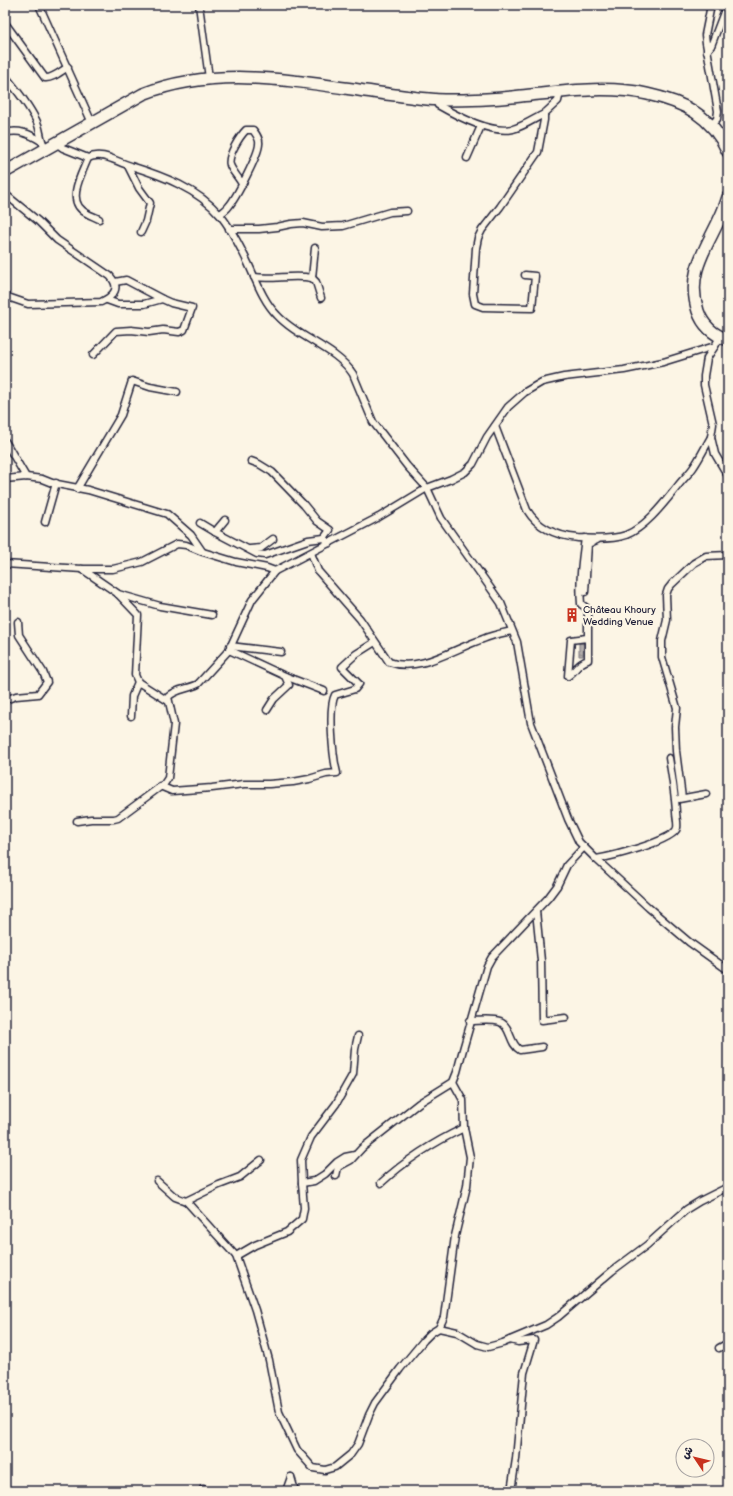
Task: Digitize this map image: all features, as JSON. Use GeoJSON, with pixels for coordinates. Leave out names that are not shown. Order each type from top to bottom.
{"type":"FeatureCollection","features":[{"type":"Feature","properties":{"kind":"highway"},"geometry":{"type":"LineString","coordinates":[[5,172],[43,145],[56,143],[92,124],[125,103],[156,89],[180,82],[209,78],[249,78],[293,81],[382,94],[436,99],[491,99],[560,92],[609,90],[646,94],[690,109],[711,125],[724,142],[728,152]]}},
{"type":"Feature","properties":{"kind":"highway"},"geometry":{"type":"LineString","coordinates":[[721,341],[709,329],[699,314],[696,304],[694,285],[701,255],[728,200]]}},
{"type":"Feature","properties":{"kind":"street"},"geometry":{"type":"LineString","coordinates":[[39,5],[68,67],[92,124]]}},
{"type":"Feature","properties":{"kind":"street"},"geometry":{"type":"LineString","coordinates":[[199,5],[209,78]]}},
{"type":"Feature","properties":{"kind":"street"},"geometry":{"type":"LineString","coordinates":[[711,5],[705,35],[718,112],[718,119],[711,125]]}},
{"type":"Feature","properties":{"kind":"street"},"geometry":{"type":"LineString","coordinates":[[707,51],[724,12],[728,12]]}},
{"type":"Feature","properties":{"kind":"street"},"geometry":{"type":"LineString","coordinates":[[5,23],[44,78],[51,78],[68,67]]}},
{"type":"Feature","properties":{"kind":"street"},"geometry":{"type":"LineString","coordinates":[[5,76],[36,120],[41,133],[43,145]]}},
{"type":"Feature","properties":{"kind":"street"},"geometry":{"type":"LineString","coordinates":[[436,99],[438,105],[446,110],[482,126],[513,129],[544,114],[558,101],[560,92]]}},
{"type":"Feature","properties":{"kind":"street"},"geometry":{"type":"LineString","coordinates":[[525,275],[535,276],[532,308],[483,307],[475,304],[474,286],[478,238],[482,230],[500,207],[538,152],[544,114]]}},
{"type":"Feature","properties":{"kind":"street"},"geometry":{"type":"LineString","coordinates":[[467,158],[482,126]]}},
{"type":"Feature","properties":{"kind":"street"},"geometry":{"type":"LineString","coordinates":[[220,214],[228,207],[242,184],[256,154],[259,144],[257,136],[253,130],[246,130],[242,134],[229,160],[230,166],[242,184]]}},
{"type":"Feature","properties":{"kind":"street"},"geometry":{"type":"LineString","coordinates":[[5,133],[21,132],[31,135],[43,145]]}},
{"type":"Feature","properties":{"kind":"street"},"geometry":{"type":"LineString","coordinates":[[56,143],[88,158]]}},
{"type":"Feature","properties":{"kind":"street"},"geometry":{"type":"LineString","coordinates":[[98,219],[80,209],[75,197],[77,186],[88,158],[96,154],[128,166],[150,172],[179,185],[203,199],[220,214],[268,305],[277,316],[288,326],[326,350],[349,368],[353,374],[373,422],[407,466],[427,488],[441,518],[501,603],[517,642],[531,723],[575,835],[584,847],[632,893],[689,942],[728,970]]}},
{"type":"Feature","properties":{"kind":"street"},"geometry":{"type":"LineString","coordinates":[[128,166],[139,188],[150,203],[146,221],[141,232]]}},
{"type":"Feature","properties":{"kind":"street"},"geometry":{"type":"LineString","coordinates":[[5,194],[38,221],[58,240],[110,276],[115,282],[116,287],[114,292],[107,300],[101,302],[28,304],[5,296]]}},
{"type":"Feature","properties":{"kind":"street"},"geometry":{"type":"LineString","coordinates":[[229,229],[259,229],[304,223],[322,227],[343,226],[390,212],[407,211]]}},
{"type":"Feature","properties":{"kind":"street"},"geometry":{"type":"LineString","coordinates":[[312,278],[314,248]]}},
{"type":"Feature","properties":{"kind":"street"},"geometry":{"type":"LineString","coordinates":[[254,277],[268,279],[298,276],[312,278],[316,282],[321,298]]}},
{"type":"Feature","properties":{"kind":"street"},"geometry":{"type":"LineString","coordinates":[[93,355],[116,331],[131,330],[149,332],[163,330],[179,332],[184,330],[192,308],[171,303],[126,280],[115,282]]}},
{"type":"Feature","properties":{"kind":"street"},"geometry":{"type":"LineString","coordinates":[[107,300],[118,304],[144,304],[162,299]]}},
{"type":"Feature","properties":{"kind":"street"},"geometry":{"type":"LineString","coordinates":[[77,821],[118,818],[164,784],[168,778],[174,724],[168,697],[171,694],[198,684],[230,648],[252,600],[275,571],[379,517],[427,488],[451,479],[464,472],[473,464],[487,437],[508,407],[525,392],[542,382],[564,376],[630,368],[663,362],[721,341]]}},
{"type":"Feature","properties":{"kind":"street"},"geometry":{"type":"LineString","coordinates":[[721,341],[707,358],[704,376],[713,424],[712,437],[715,454],[728,476]]}},
{"type":"Feature","properties":{"kind":"street"},"geometry":{"type":"LineString","coordinates":[[77,489],[121,415],[132,381],[150,387],[177,392]]}},
{"type":"Feature","properties":{"kind":"street"},"geometry":{"type":"LineString","coordinates":[[495,426],[526,510],[532,518],[549,531],[569,537],[598,539],[625,535],[633,531],[647,520],[663,504],[692,468],[712,437]]}},
{"type":"Feature","properties":{"kind":"street"},"geometry":{"type":"LineString","coordinates":[[5,441],[26,476]]}},
{"type":"Feature","properties":{"kind":"street"},"geometry":{"type":"LineString","coordinates":[[200,523],[249,550],[265,556],[308,540],[324,538],[330,530],[318,521],[272,472],[251,461]]}},
{"type":"Feature","properties":{"kind":"street"},"geometry":{"type":"LineString","coordinates":[[5,479],[26,476],[77,489],[88,490],[167,514],[187,532],[204,552]]}},
{"type":"Feature","properties":{"kind":"street"},"geometry":{"type":"LineString","coordinates":[[45,522],[56,483]]}},
{"type":"Feature","properties":{"kind":"street"},"geometry":{"type":"LineString","coordinates":[[215,532],[225,520]]}},
{"type":"Feature","properties":{"kind":"street"},"geometry":{"type":"LineString","coordinates":[[324,538],[330,543]]}},
{"type":"Feature","properties":{"kind":"street"},"geometry":{"type":"LineString","coordinates":[[585,538],[581,604],[588,609],[588,660],[580,663],[574,672],[568,676],[571,640],[587,638]]}},
{"type":"Feature","properties":{"kind":"street"},"geometry":{"type":"LineString","coordinates":[[249,550],[250,548],[261,548],[274,539]]}},
{"type":"Feature","properties":{"kind":"street"},"geometry":{"type":"LineString","coordinates":[[586,592],[588,544],[598,539]]}},
{"type":"Feature","properties":{"kind":"street"},"geometry":{"type":"LineString","coordinates":[[5,564],[82,569],[112,568],[142,562],[177,544],[186,545],[236,562],[275,571]]}},
{"type":"Feature","properties":{"kind":"street"},"geometry":{"type":"LineString","coordinates":[[311,553],[318,571],[350,606],[389,662],[408,666],[420,664],[483,638],[512,631]]}},
{"type":"Feature","properties":{"kind":"street"},"geometry":{"type":"LineString","coordinates":[[596,859],[612,857],[654,842],[671,835],[677,827],[679,799],[675,727],[677,708],[662,657],[662,641],[667,620],[666,595],[672,584],[694,563],[706,556],[728,555]]}},
{"type":"Feature","properties":{"kind":"street"},"geometry":{"type":"LineString","coordinates":[[82,569],[117,593],[138,615],[135,675],[138,682],[168,701]]}},
{"type":"Feature","properties":{"kind":"street"},"geometry":{"type":"LineString","coordinates":[[117,593],[160,606],[212,615]]}},
{"type":"Feature","properties":{"kind":"street"},"geometry":{"type":"LineString","coordinates":[[5,700],[16,696],[38,694],[47,682],[43,672],[19,635],[18,622]]}},
{"type":"Feature","properties":{"kind":"street"},"geometry":{"type":"LineString","coordinates":[[160,786],[172,791],[244,784],[269,784],[293,782],[326,774],[337,773],[334,762],[331,710],[333,697],[355,689],[359,684],[342,667],[356,654],[375,642]]}},
{"type":"Feature","properties":{"kind":"street"},"geometry":{"type":"LineString","coordinates":[[230,648],[281,652]]}},
{"type":"Feature","properties":{"kind":"street"},"geometry":{"type":"LineString","coordinates":[[230,648],[285,676],[324,691]]}},
{"type":"Feature","properties":{"kind":"street"},"geometry":{"type":"LineString","coordinates":[[267,710],[274,699],[289,685],[285,676]]}},
{"type":"Feature","properties":{"kind":"street"},"geometry":{"type":"LineString","coordinates":[[131,716],[132,696],[138,682]]}},
{"type":"Feature","properties":{"kind":"street"},"geometry":{"type":"LineString","coordinates":[[669,758],[679,799]]}},
{"type":"Feature","properties":{"kind":"street"},"geometry":{"type":"LineString","coordinates":[[679,799],[706,794]]}},
{"type":"Feature","properties":{"kind":"street"},"geometry":{"type":"LineString","coordinates":[[336,1176],[338,1167],[350,1161],[374,1138],[419,1103],[453,1082],[458,1072],[483,975],[489,962],[557,886],[567,865],[584,847]]}},
{"type":"Feature","properties":{"kind":"street"},"geometry":{"type":"LineString","coordinates":[[536,911],[541,961],[542,1020],[566,1017]]}},
{"type":"Feature","properties":{"kind":"street"},"geometry":{"type":"LineString","coordinates":[[470,1021],[500,1022],[506,1027],[513,1044],[520,1050],[542,1047]]}},
{"type":"Feature","properties":{"kind":"street"},"geometry":{"type":"LineString","coordinates":[[236,1256],[255,1245],[286,1232],[302,1219],[304,1208],[301,1160],[311,1137],[336,1104],[353,1074],[355,1049],[358,1036]]}},
{"type":"Feature","properties":{"kind":"street"},"geometry":{"type":"LineString","coordinates":[[157,1181],[175,1196],[186,1201],[236,1256],[255,1310],[269,1360],[279,1412],[297,1450],[313,1468],[324,1470],[335,1467],[350,1454],[358,1444],[375,1403],[424,1340],[439,1328],[444,1317],[454,1242],[467,1186],[470,1157],[464,1128],[463,1100],[453,1082]]}},
{"type":"Feature","properties":{"kind":"street"},"geometry":{"type":"LineString","coordinates":[[381,1183],[412,1157],[450,1134],[464,1128]]}},
{"type":"Feature","properties":{"kind":"street"},"geometry":{"type":"LineString","coordinates":[[302,1182],[314,1181],[345,1157],[355,1156]]}},
{"type":"Feature","properties":{"kind":"street"},"geometry":{"type":"LineString","coordinates":[[186,1201],[219,1185],[240,1177],[261,1160]]}},
{"type":"Feature","properties":{"kind":"street"},"geometry":{"type":"LineString","coordinates":[[439,1328],[457,1332],[485,1347],[492,1347],[546,1325],[558,1317],[612,1271],[648,1245],[687,1209],[728,1187]]}},
{"type":"Feature","properties":{"kind":"street"},"geometry":{"type":"LineString","coordinates":[[510,1340],[518,1342],[534,1340],[524,1373],[516,1459],[511,1491]]}},
{"type":"Feature","properties":{"kind":"street"},"geometry":{"type":"LineString","coordinates":[[719,1348],[728,1343]]}},
{"type":"Feature","properties":{"kind":"street"},"geometry":{"type":"LineString","coordinates":[[286,1491],[291,1477],[296,1491]]}},
{"type":"Feature","properties":{"kind":"water"},"geometry":{"type":"Polygon","coordinates":[[[579,643],[584,643],[583,656],[579,656],[579,643]]]}},
{"type":"Feature","properties":{"kind":"place","name":"Château Khoury Wedding Venue"},"geometry":{"type":"Point","coordinates":[572,615]}}]}
